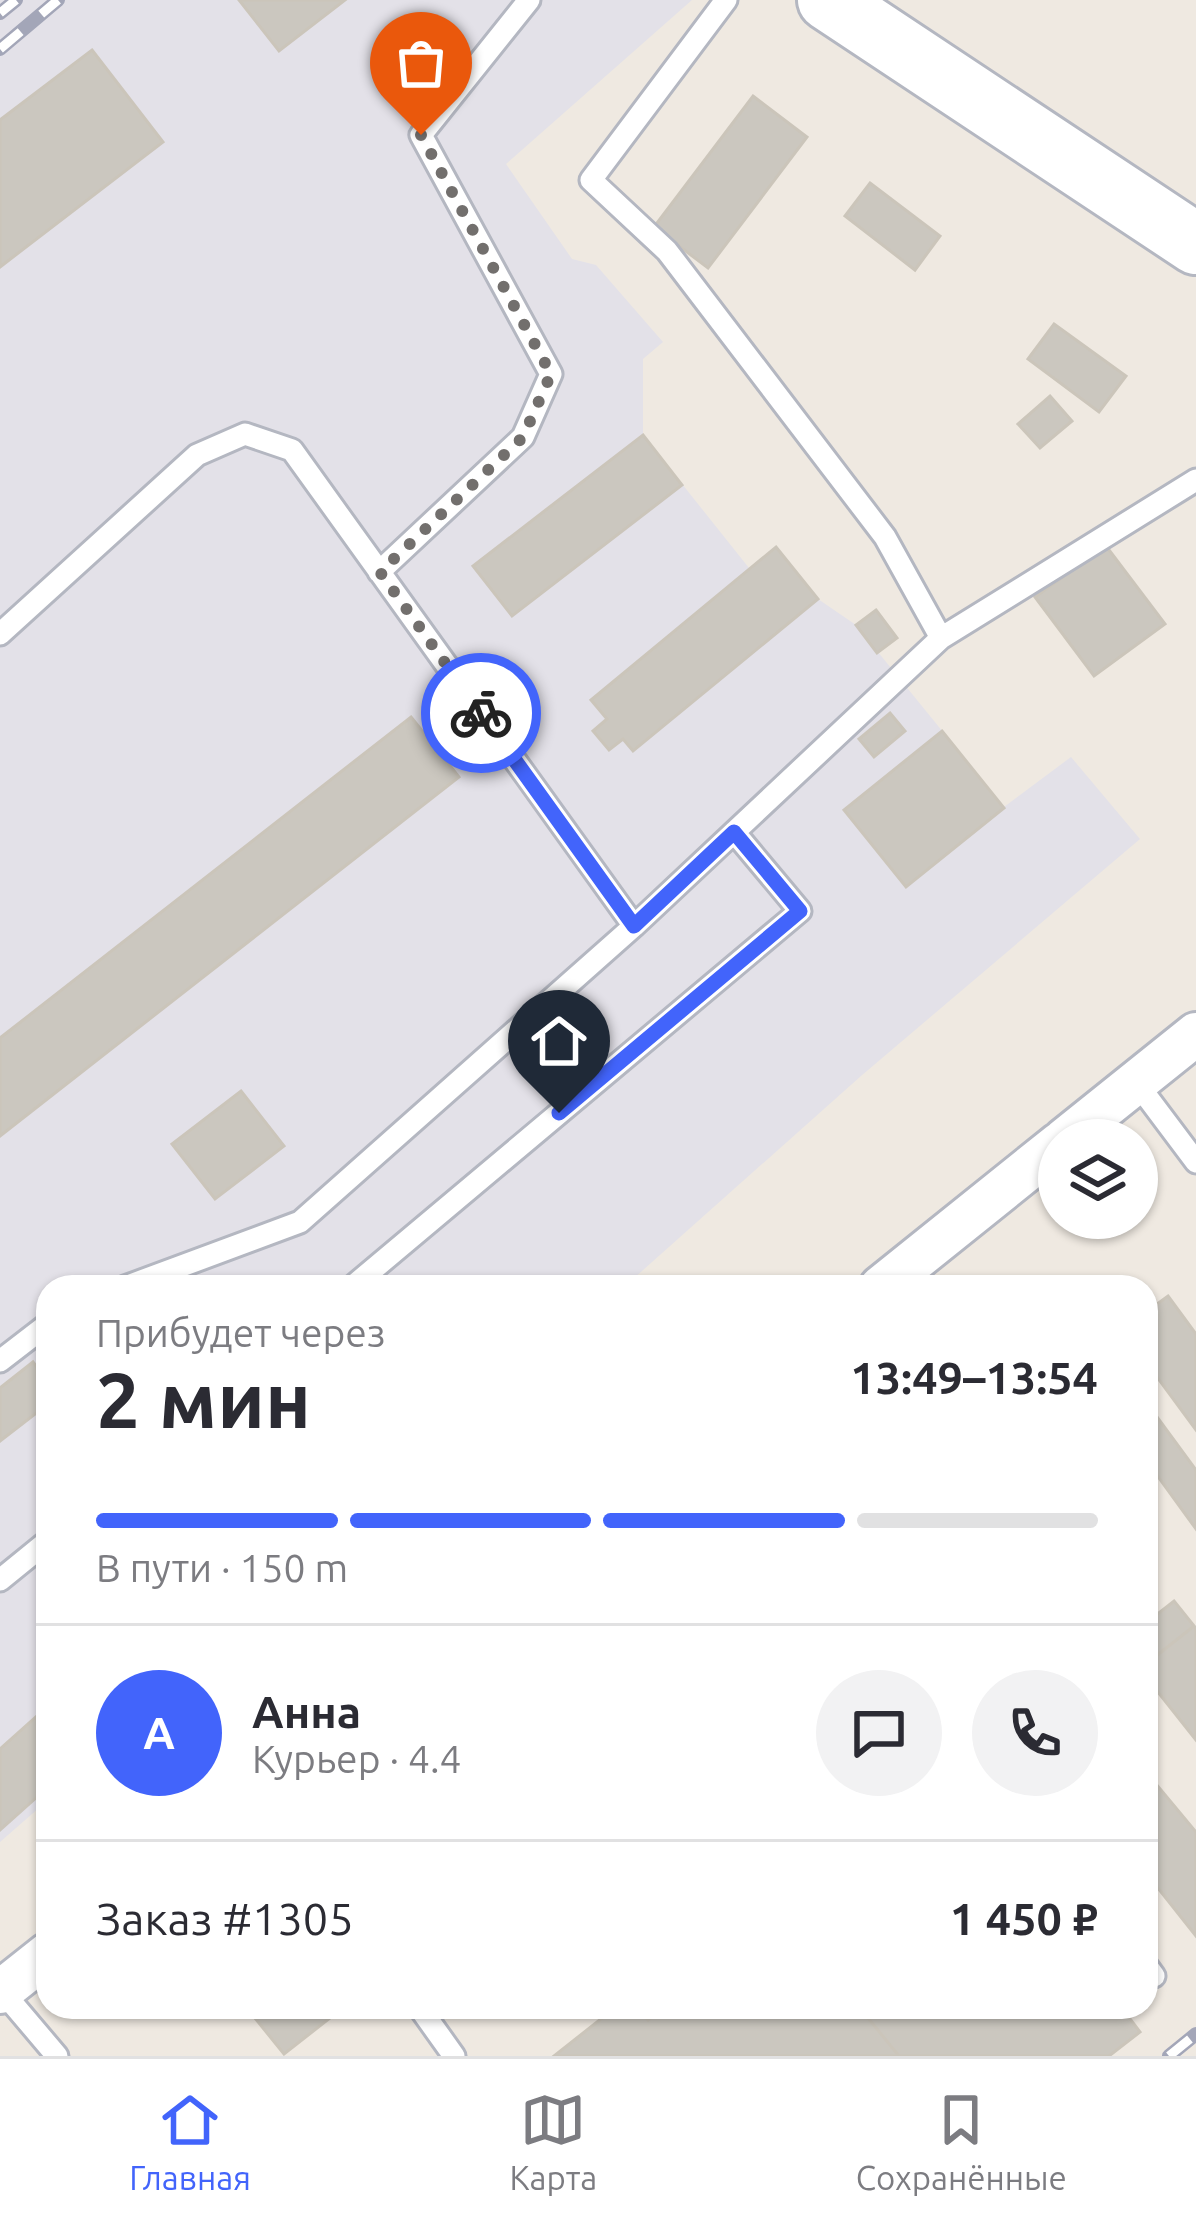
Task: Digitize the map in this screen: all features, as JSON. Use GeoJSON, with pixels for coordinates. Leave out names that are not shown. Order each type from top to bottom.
{"type":"FeatureCollection","features":[{"type":"Feature","properties":{"kind":"main road"},"geometry":{"type":"LineString","coordinates":[[828,0],[1196,244]]}},
{"type":"Feature","properties":{"kind":"street"},"geometry":{"type":"LineString","coordinates":[[1090,1119],[1196,1034]]}},
{"type":"Feature","properties":{"kind":"street"},"geometry":{"type":"LineString","coordinates":[[896,1275],[1038,1161]]}},
{"type":"Feature","properties":{"kind":"street"},"geometry":{"type":"LineString","coordinates":[[1,1992],[36,1964]]}},
{"type":"Feature","properties":{"kind":"lane"},"geometry":{"type":"LineString","coordinates":[[380,572],[523,437],[551,374],[421,135],[529,0]]}},
{"type":"Feature","properties":{"kind":"lane"},"geometry":{"type":"LineString","coordinates":[[726,0],[591,181],[667,251],[885,537],[941,638]]}},
{"type":"Feature","properties":{"kind":"lane"},"geometry":{"type":"LineString","coordinates":[[0,634],[197,455],[245,434],[292,450],[634,926]]}},
{"type":"Feature","properties":{"kind":"lane"},"geometry":{"type":"LineString","coordinates":[[157,1275],[300,1222],[634,926],[941,638],[1196,480]]}},
{"type":"Feature","properties":{"kind":"lane"},"geometry":{"type":"LineString","coordinates":[[366,1275],[800,911],[734,832]]}},
{"type":"Feature","properties":{"kind":"lane"},"geometry":{"type":"LineString","coordinates":[[1136,1082],[1196,1162]]}},
{"type":"Feature","properties":{"kind":"lane"},"geometry":{"type":"LineString","coordinates":[[0,1361],[36,1333]]}},
{"type":"Feature","properties":{"kind":"lane"},"geometry":{"type":"LineString","coordinates":[[0,1580],[36,1551]]}},
{"type":"Feature","properties":{"kind":"lane"},"geometry":{"type":"LineString","coordinates":[[1,1992],[57,2056]]}},
{"type":"Feature","properties":{"kind":"lane"},"geometry":{"type":"LineString","coordinates":[[428,2019],[454,2056]]}},
{"type":"Feature","properties":{"kind":"shaded area"},"geometry":{"type":"Polygon","coordinates":[[[0,0],[692,0],[506,164],[572,259],[596,265],[663,342],[643,359],[643,435],[749,568],[776,547],[818,599],[856,625],[1004,807],[1071,757],[1140,839],[861,1076],[637,1275],[36,1275],[36,1810],[0,1842],[0,0]]]}},
{"type":"Feature","properties":{"kind":"building"},"geometry":{"type":"Polygon","coordinates":[[[239,0],[345,0],[279,51],[239,0]]]}},
{"type":"Feature","properties":{"kind":"building"},"geometry":{"type":"Polygon","coordinates":[[[92,50],[163,142],[0,267],[0,120],[92,50]]]}},
{"type":"Feature","properties":{"kind":"building"},"geometry":{"type":"Polygon","coordinates":[[[753,96],[807,137],[708,268],[654,227],[753,96]]]}},
{"type":"Feature","properties":{"kind":"building"},"geometry":{"type":"Polygon","coordinates":[[[870,183],[940,236],[915,270],[845,216],[870,183]]]}},
{"type":"Feature","properties":{"kind":"building"},"geometry":{"type":"Polygon","coordinates":[[[1054,324],[1126,376],[1099,412],[1028,359],[1054,324]]]}},
{"type":"Feature","properties":{"kind":"building"},"geometry":{"type":"Polygon","coordinates":[[[1050,396],[1072,421],[1040,448],[1018,424],[1050,396]]]}},
{"type":"Feature","properties":{"kind":"building"},"geometry":{"type":"Polygon","coordinates":[[[643,435],[682,485],[512,616],[473,566],[643,435]]]}},
{"type":"Feature","properties":{"kind":"building"},"geometry":{"type":"Polygon","coordinates":[[[1106,546],[1165,624],[1094,676],[1035,597],[1106,546]]]}},
{"type":"Feature","properties":{"kind":"building"},"geometry":{"type":"Polygon","coordinates":[[[776,547],[818,599],[633,751],[623,739],[609,750],[593,731],[607,719],[591,700],[776,547]]]}},
{"type":"Feature","properties":{"kind":"building"},"geometry":{"type":"Polygon","coordinates":[[[876,610],[897,638],[877,653],[856,625],[876,610]]]}},
{"type":"Feature","properties":{"kind":"building"},"geometry":{"type":"Polygon","coordinates":[[[890,713],[905,731],[874,757],[859,739],[890,713]]]}},
{"type":"Feature","properties":{"kind":"building"},"geometry":{"type":"Polygon","coordinates":[[[411,717],[459,777],[0,1136],[0,1038],[411,717]]]}},
{"type":"Feature","properties":{"kind":"building"},"geometry":{"type":"Polygon","coordinates":[[[942,731],[1004,808],[906,887],[844,810],[942,731]]]}},
{"type":"Feature","properties":{"kind":"building"},"geometry":{"type":"Polygon","coordinates":[[[241,1091],[284,1146],[215,1199],[172,1144],[241,1091]]]}},
{"type":"Feature","properties":{"kind":"building"},"geometry":{"type":"Polygon","coordinates":[[[1168,1296],[1196,1334],[1196,1430],[1158,1378],[1158,1303],[1168,1296]]]}},
{"type":"Feature","properties":{"kind":"building"},"geometry":{"type":"Polygon","coordinates":[[[33,1362],[36,1366],[36,1413],[0,1441],[0,1388],[33,1362]]]}},
{"type":"Feature","properties":{"kind":"building"},"geometry":{"type":"Polygon","coordinates":[[[1158,1418],[1196,1470],[1196,1529],[1158,1477],[1158,1418]]]}},
{"type":"Feature","properties":{"kind":"building"},"geometry":{"type":"Polygon","coordinates":[[[1174,1601],[1194,1626],[1158,1654],[1158,1614],[1174,1601]]]}},
{"type":"Feature","properties":{"kind":"building"},"geometry":{"type":"Polygon","coordinates":[[[1194,1626],[1196,1740],[1158,1692],[1158,1654],[1194,1626]]]}},
{"type":"Feature","properties":{"kind":"building"},"geometry":{"type":"Polygon","coordinates":[[[36,1717],[36,1798],[0,1830],[0,1749],[36,1717]]]}},
{"type":"Feature","properties":{"kind":"building"},"geometry":{"type":"Polygon","coordinates":[[[1158,1786],[1196,1832],[1196,1936],[1158,1888],[1158,1786]]]}},
{"type":"Feature","properties":{"kind":"building"},"geometry":{"type":"Polygon","coordinates":[[[256,2019],[329,2019],[284,2054],[256,2019]]]}},
{"type":"Feature","properties":{"kind":"building"},"geometry":{"type":"Polygon","coordinates":[[[601,2019],[869,2019],[899,2056],[554,2056],[601,2019]]]}},
{"type":"Feature","properties":{"kind":"building"},"geometry":{"type":"Polygon","coordinates":[[[869,2019],[1130,2019],[1140,2032],[1109,2056],[899,2056],[869,2019]]]}},
{"type":"Feature","properties":{"kind":"railway"},"geometry":{"type":"LineString","coordinates":[[0,13],[16,0]]}},
{"type":"Feature","properties":{"kind":"railway"},"geometry":{"type":"LineString","coordinates":[[0,49],[58,0]]}},
{"type":"Feature","properties":{"kind":"railway"},"geometry":{"type":"LineString","coordinates":[[1169,2056],[1196,2034]]}},
{"type":"Feature","properties":{"kind":"way so far"},"geometry":{"type":"LineString","coordinates":[[421,135],[551,374],[523,437],[380,572],[481,713]]}},
{"type":"Feature","properties":{"kind":"route"},"geometry":{"type":"LineString","coordinates":[[481,713],[634,926],[734,832],[800,911],[559,1113]]}}]}
